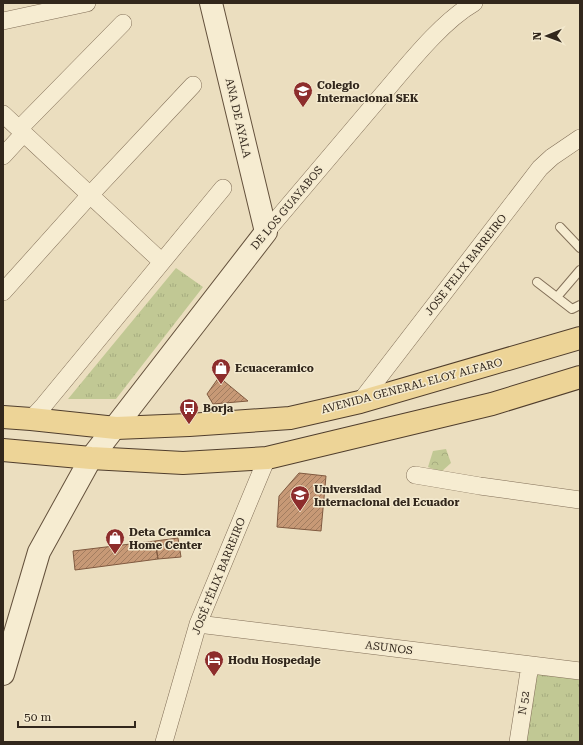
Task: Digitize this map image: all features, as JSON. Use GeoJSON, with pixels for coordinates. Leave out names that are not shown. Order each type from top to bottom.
{"type":"FeatureCollection","features":[{"type":"Feature","properties":{"kind":"main road","name":"AVENIDA GENERAL ELOY ALFARO"},"geometry":{"type":"LineString","coordinates":[[3,417],[116,428],[290,418],[360,402],[580,338]]}},
{"type":"Feature","properties":{"kind":"main road"},"geometry":{"type":"LineString","coordinates":[[3,450],[91,458],[183,463],[267,458],[492,404],[580,377]]}},
{"type":"Feature","properties":{"kind":"street"},"geometry":{"type":"LineString","coordinates":[[3,21],[87,3]]}},
{"type":"Feature","properties":{"kind":"street","name":"ANA DE AYALA"},"geometry":{"type":"LineString","coordinates":[[211,3],[266,232]]}},
{"type":"Feature","properties":{"kind":"street","name":"DE LOS GUAYABOS"},"geometry":{"type":"LineString","coordinates":[[3,674],[40,552],[91,458],[116,428],[266,232],[397,78],[440,31],[467,5]]}},
{"type":"Feature","properties":{"kind":"street"},"geometry":{"type":"LineString","coordinates":[[3,156],[22,131],[122,23]]}},
{"type":"Feature","properties":{"kind":"street"},"geometry":{"type":"LineString","coordinates":[[3,292],[90,195],[193,85]]}},
{"type":"Feature","properties":{"kind":"street"},"geometry":{"type":"LineString","coordinates":[[3,114],[162,262]]}},
{"type":"Feature","properties":{"kind":"street","name":"JOSE FELIX BARREIRO"},"geometry":{"type":"LineString","coordinates":[[360,402],[540,168],[552,157],[580,138]]}},
{"type":"Feature","properties":{"kind":"street"},"geometry":{"type":"LineString","coordinates":[[31,419],[223,188]]}},
{"type":"Feature","properties":{"kind":"street","name":"JOSÉ FÉLIX BARREIRO"},"geometry":{"type":"LineString","coordinates":[[164,742],[198,624],[267,458]]}},
{"type":"Feature","properties":{"kind":"street"},"geometry":{"type":"LineString","coordinates":[[415,474],[480,486],[580,500]]}},
{"type":"Feature","properties":{"kind":"street","name":"ASUNOS"},"geometry":{"type":"LineString","coordinates":[[198,624],[580,672]]}},
{"type":"Feature","properties":{"kind":"street","name":"N 52"},"geometry":{"type":"LineString","coordinates":[[518,742],[530,665]]}},
{"type":"Feature","properties":{"kind":"lane"},"geometry":{"type":"LineString","coordinates":[[560,227],[580,248]]}},
{"type":"Feature","properties":{"kind":"lane"},"geometry":{"type":"LineString","coordinates":[[557,297],[580,270]]}},
{"type":"Feature","properties":{"kind":"lane"},"geometry":{"type":"LineString","coordinates":[[537,282],[572,309],[580,305]]}},
{"type":"Feature","properties":{"kind":"green space"},"geometry":{"type":"Polygon","coordinates":[[[176,268],[203,287],[116,399],[68,399],[176,268]]]}},
{"type":"Feature","properties":{"kind":"green space"},"geometry":{"type":"Polygon","coordinates":[[[446,449],[451,463],[441,472],[428,467],[433,451],[446,449]]]}},
{"type":"Feature","properties":{"kind":"green space"},"geometry":{"type":"Polygon","coordinates":[[[532,667],[580,674],[580,742],[521,742],[532,667]]]}},
{"type":"Feature","properties":{"kind":"building","name":"Ecuaceramico"},"geometry":{"type":"Polygon","coordinates":[[[219,377],[248,401],[213,404],[207,394],[219,377]]]}},
{"type":"Feature","properties":{"kind":"building","name":"Universidad Internacional del Ecuador"},"geometry":{"type":"Polygon","coordinates":[[[299,473],[326,476],[321,531],[277,527],[279,496],[299,473]]]}},
{"type":"Feature","properties":{"kind":"building"},"geometry":{"type":"Polygon","coordinates":[[[178,538],[181,557],[158,559],[155,541],[178,538]]]}},
{"type":"Feature","properties":{"kind":"building","name":"Deta Ceramica Home Center"},"geometry":{"type":"Polygon","coordinates":[[[155,541],[158,559],[75,570],[73,551],[155,541]]]}},
{"type":"Feature","properties":{"kind":"place","name":"Colegio Internacional SEK"},"geometry":{"type":"Point","coordinates":[303,108]}},
{"type":"Feature","properties":{"kind":"place","name":"Ecuaceramico"},"geometry":{"type":"Point","coordinates":[221,385]}},
{"type":"Feature","properties":{"kind":"place","name":"Borja"},"geometry":{"type":"Point","coordinates":[189,425]}},
{"type":"Feature","properties":{"kind":"place","name":"Universidad Internacional del Ecuador"},"geometry":{"type":"Point","coordinates":[300,512]}},
{"type":"Feature","properties":{"kind":"place","name":"Deta Ceramica Home Center"},"geometry":{"type":"Point","coordinates":[115,555]}},
{"type":"Feature","properties":{"kind":"place","name":"Hodu Hospedaje"},"geometry":{"type":"Point","coordinates":[214,677]}}]}
